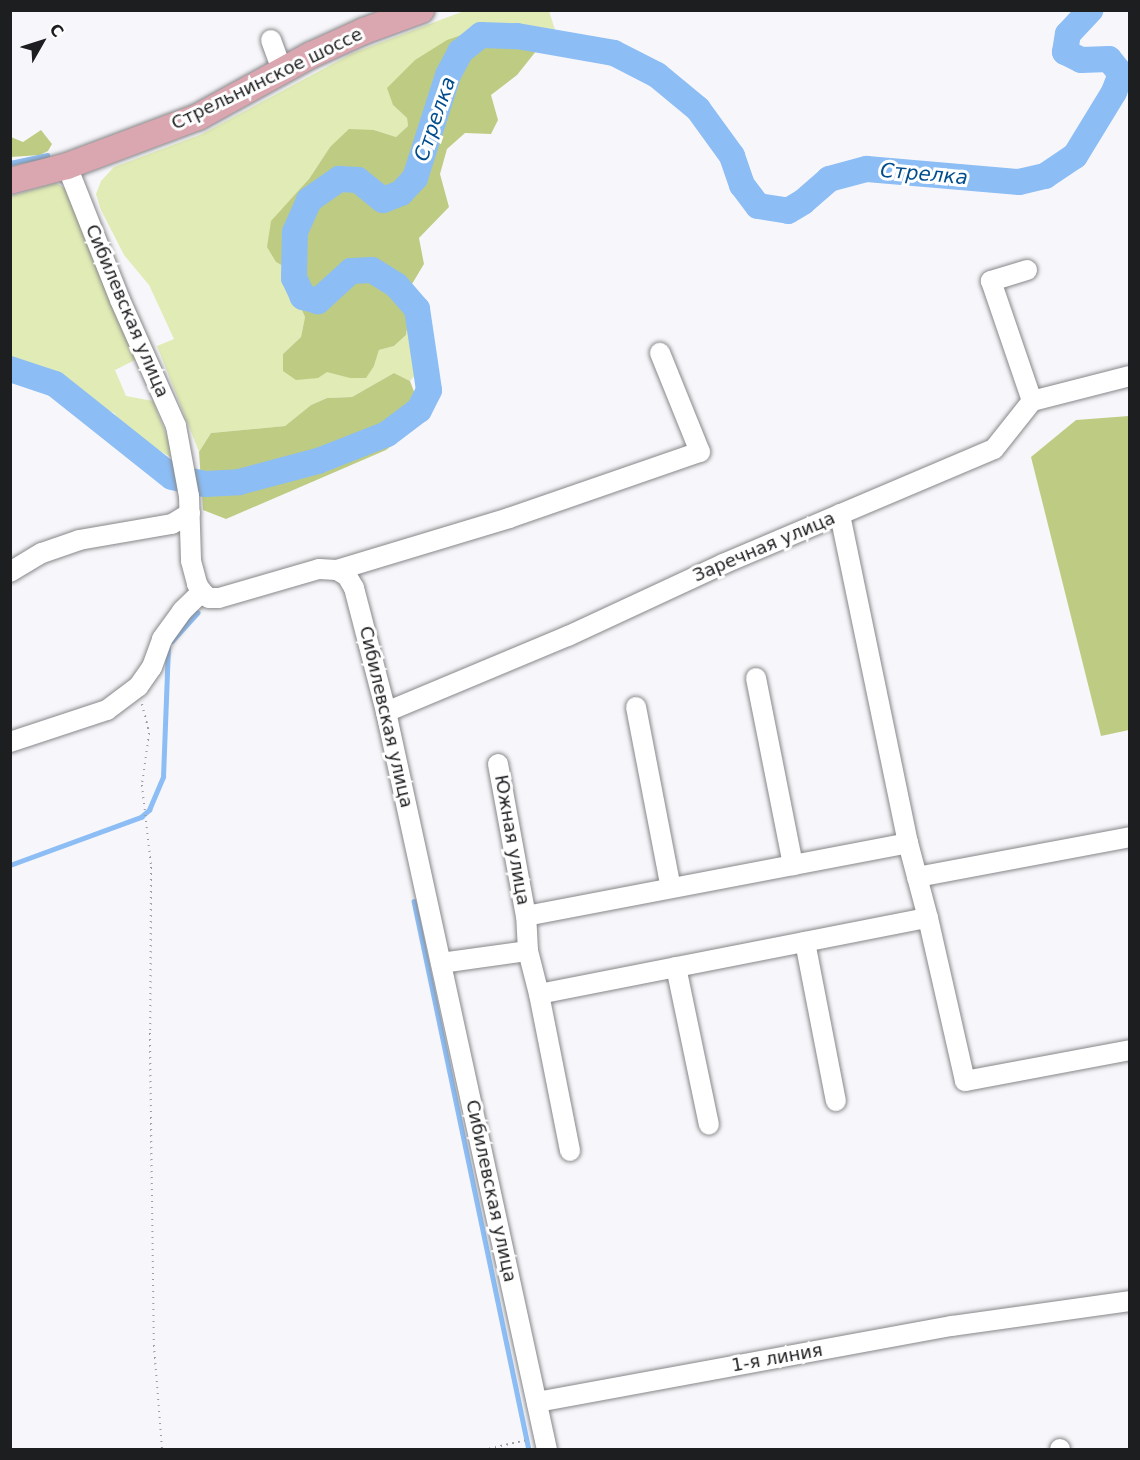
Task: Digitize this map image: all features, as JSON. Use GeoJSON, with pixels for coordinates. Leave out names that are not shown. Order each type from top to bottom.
{"type":"FeatureCollection","features":[{"type":"Feature","properties":{"kind":"main road","name":"Стрельнинское шоссе"},"geometry":{"type":"LineString","coordinates":[[10,181],[67,166],[198,117],[282,71],[364,31],[421,10]]}},
{"type":"Feature","properties":{"kind":"street"},"geometry":{"type":"LineString","coordinates":[[271,40],[282,71]]}},
{"type":"Feature","properties":{"kind":"street","name":"Сибилевская улица"},"geometry":{"type":"LineString","coordinates":[[67,166],[120,300],[176,426],[190,504],[191,561],[197,584],[202,592]]}},
{"type":"Feature","properties":{"kind":"street"},"geometry":{"type":"LineString","coordinates":[[1027,270],[991,281],[1032,401],[1130,376]]}},
{"type":"Feature","properties":{"kind":"street"},"geometry":{"type":"LineString","coordinates":[[10,742],[107,710],[138,687],[152,667],[162,639],[182,611],[202,592],[209,597],[219,598],[310,571],[337,570],[509,518],[700,452],[660,353]]}},
{"type":"Feature","properties":{"kind":"street","name":"Заречная улица"},"geometry":{"type":"LineString","coordinates":[[386,712],[568,636],[723,564],[994,450],[1032,401]]}},
{"type":"Feature","properties":{"kind":"street"},"geometry":{"type":"LineString","coordinates":[[10,572],[42,552],[79,540],[172,524],[190,504]]}},
{"type":"Feature","properties":{"kind":"street"},"geometry":{"type":"LineString","coordinates":[[840,514],[908,843],[928,918],[965,1081],[1130,1050]]}},
{"type":"Feature","properties":{"kind":"street","name":"Сибилевская улица"},"geometry":{"type":"LineString","coordinates":[[337,570],[347,576],[354,588],[386,712],[547,1449]]}},
{"type":"Feature","properties":{"kind":"street"},"geometry":{"type":"LineString","coordinates":[[756,678],[794,865]]}},
{"type":"Feature","properties":{"kind":"street"},"geometry":{"type":"LineString","coordinates":[[636,707],[671,888]]}},
{"type":"Feature","properties":{"kind":"street","name":"Южная улица"},"geometry":{"type":"LineString","coordinates":[[498,764],[526,916],[528,951],[570,1151]]}},
{"type":"Feature","properties":{"kind":"street"},"geometry":{"type":"LineString","coordinates":[[917,877],[1130,837]]}},
{"type":"Feature","properties":{"kind":"street"},"geometry":{"type":"LineString","coordinates":[[526,916],[908,843]]}},
{"type":"Feature","properties":{"kind":"street"},"geometry":{"type":"LineString","coordinates":[[538,994],[928,918]]}},
{"type":"Feature","properties":{"kind":"street"},"geometry":{"type":"LineString","coordinates":[[805,942],[836,1101]]}},
{"type":"Feature","properties":{"kind":"street"},"geometry":{"type":"LineString","coordinates":[[441,963],[528,951]]}},
{"type":"Feature","properties":{"kind":"street"},"geometry":{"type":"LineString","coordinates":[[676,968],[709,1125]]}},
{"type":"Feature","properties":{"kind":"street","name":"1-я линия"},"geometry":{"type":"LineString","coordinates":[[537,1402],[952,1326],[1130,1301]]}},
{"type":"Feature","properties":{"kind":"path"},"geometry":{"type":"LineString","coordinates":[[138,687],[149,733],[142,785],[151,867],[150,1033],[154,1345],[162,1449]]}},
{"type":"Feature","properties":{"kind":"path"},"geometry":{"type":"LineString","coordinates":[[483,1449],[522,1441]]}},
{"type":"Feature","properties":{"kind":"green space"},"geometry":{"type":"Polygon","coordinates":[[[464,11],[549,11],[556,33],[513,24],[393,105],[407,118],[408,126],[396,137],[374,130],[330,147],[292,200],[276,262],[290,270],[293,290],[305,317],[301,337],[283,354],[350,378],[374,366],[379,350],[394,346],[406,335],[411,309],[419,341],[421,368],[410,381],[394,373],[352,397],[327,398],[311,405],[285,426],[211,433],[199,452],[157,346],[174,339],[149,285],[124,255],[101,210],[96,194],[101,181],[114,167],[202,134],[353,53],[464,11]]]}},
{"type":"Feature","properties":{"kind":"green space"},"geometry":{"type":"Polygon","coordinates":[[[513,24],[530,31],[537,50],[517,75],[491,95],[498,120],[491,134],[465,133],[447,149],[440,174],[449,207],[419,238],[424,264],[412,284],[406,335],[394,346],[379,350],[374,366],[366,378],[350,378],[327,372],[318,378],[296,380],[283,371],[283,354],[301,337],[305,317],[293,290],[290,270],[276,262],[267,247],[271,221],[309,179],[330,147],[349,129],[374,130],[396,137],[408,126],[407,118],[393,105],[387,88],[415,60],[447,40],[476,30],[513,24]]]}},
{"type":"Feature","properties":{"kind":"green space"},"geometry":{"type":"Polygon","coordinates":[[[41,130],[52,144],[48,151],[40,155],[11,157],[11,137],[23,142],[41,130]]]}},
{"type":"Feature","properties":{"kind":"green space"},"geometry":{"type":"Polygon","coordinates":[[[56,183],[71,192],[137,359],[115,370],[126,396],[153,401],[176,460],[133,436],[114,413],[86,401],[64,381],[49,373],[11,361],[11,196],[56,183]]]}},
{"type":"Feature","properties":{"kind":"green space"},"geometry":{"type":"Polygon","coordinates":[[[394,373],[410,381],[418,402],[402,438],[386,450],[226,519],[203,510],[199,452],[211,433],[285,426],[311,405],[327,398],[352,397],[394,373]]]}},
{"type":"Feature","properties":{"kind":"green space"},"geometry":{"type":"Polygon","coordinates":[[[1129,416],[1129,730],[1101,736],[1031,457],[1076,420],[1129,416]]]}},
{"type":"Feature","properties":{"kind":"waterway","name":"Стрелка"},"geometry":{"type":"LineString","coordinates":[[10,369],[55,384],[172,477],[205,484],[239,482],[318,461],[387,434],[419,410],[429,390],[417,309],[396,285],[372,270],[351,271],[318,301],[303,297],[294,278],[295,232],[309,200],[339,179],[358,180],[383,200],[401,193],[415,178],[448,75],[460,52],[481,35],[517,36],[614,53],[657,75],[698,109],[732,156],[742,185],[758,206],[788,211],[803,202],[829,179],[867,169],[1019,182],[1045,176],[1075,156],[1114,92],[1121,74],[1109,59],[1081,60],[1065,52],[1068,34],[1090,10]]}},
{"type":"Feature","properties":{"kind":"waterway"},"geometry":{"type":"LineString","coordinates":[[10,163],[47,155]]}},
{"type":"Feature","properties":{"kind":"waterway"},"geometry":{"type":"LineString","coordinates":[[172,641],[197,613]]}},
{"type":"Feature","properties":{"kind":"waterway"},"geometry":{"type":"LineString","coordinates":[[10,865],[141,817],[149,810],[163,777],[168,647]]}},
{"type":"Feature","properties":{"kind":"waterway"},"geometry":{"type":"LineString","coordinates":[[414,901],[529,1450]]}}]}
